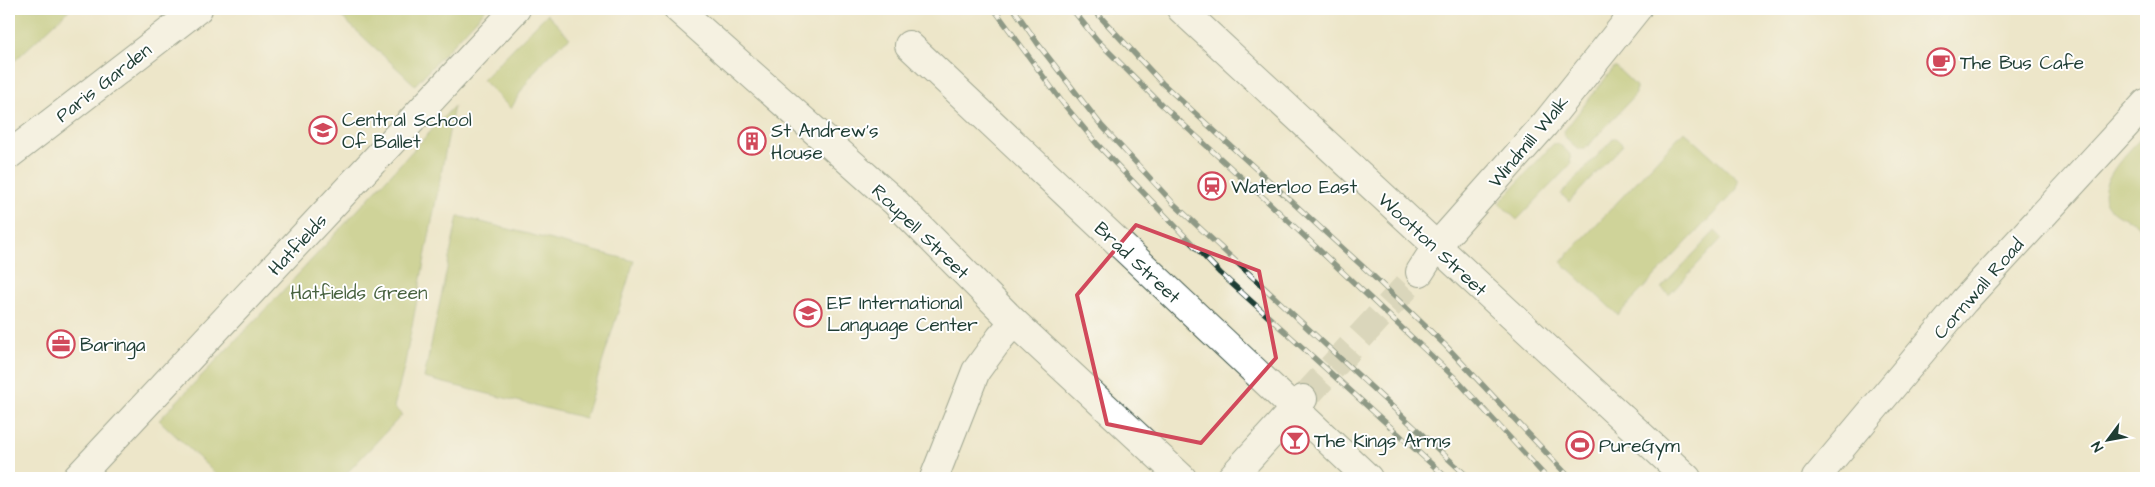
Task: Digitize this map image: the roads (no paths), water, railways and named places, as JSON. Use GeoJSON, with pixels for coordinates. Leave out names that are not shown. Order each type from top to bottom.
{"type":"FeatureCollection","features":[{"type":"Feature","properties":{"kind":"street","name":"Paris Garden"},"geometry":{"type":"LineString","coordinates":[[9,155],[198,9]]}},
{"type":"Feature","properties":{"kind":"street","name":"Hatfields"},"geometry":{"type":"LineString","coordinates":[[77,478],[516,9]]}},
{"type":"Feature","properties":{"kind":"street","name":"Roupell Street"},"geometry":{"type":"LineString","coordinates":[[678,9],[894,202],[1014,322],[1182,478]]}},
{"type":"Feature","properties":{"kind":"street","name":"Wootton Street"},"geometry":{"type":"LineString","coordinates":[[1181,9],[1687,478]]}},
{"type":"Feature","properties":{"kind":"street","name":"Windmill Walk"},"geometry":{"type":"LineString","coordinates":[[1420,272],[1436,247],[1544,124],[1636,9]]}},
{"type":"Feature","properties":{"kind":"street","name":"Brad Street"},"geometry":{"type":"LineString","coordinates":[[909,45],[1017,137],[1299,404],[1368,478]]}},
{"type":"Feature","properties":{"kind":"street","name":"Cornwall Road"},"geometry":{"type":"LineString","coordinates":[[1816,478],[1964,302],[2146,103]]}},
{"type":"Feature","properties":{"kind":"street"},"geometry":{"type":"LineString","coordinates":[[934,478],[976,371],[1014,322]]}},
{"type":"Feature","properties":{"kind":"street"},"geometry":{"type":"LineString","coordinates":[[1231,478],[1299,404]]}},
{"type":"Feature","properties":{"kind":"tunnel"},"geometry":{"type":"LineString","coordinates":[[1303,399],[1420,272]]}},
{"type":"Feature","properties":{"kind":"railway"},"geometry":{"type":"LineString","coordinates":[[994,9],[1062,102],[1097,144],[1220,273],[1447,478]]}},
{"type":"Feature","properties":{"kind":"railway"},"geometry":{"type":"LineString","coordinates":[[1014,9],[1038,44],[1101,125],[1174,204],[1469,478]]}},
{"type":"Feature","properties":{"kind":"railway"},"geometry":{"type":"LineString","coordinates":[[1072,9],[1097,40],[1162,105],[1455,378],[1547,478]]}},
{"type":"Feature","properties":{"kind":"railway"},"geometry":{"type":"LineString","coordinates":[[1093,9],[1162,83],[1371,274],[1446,346],[1570,478]]}},
{"type":"Feature","properties":{"kind":"place","name":"The Bus Cafe"},"geometry":{"type":"Point","coordinates":[1941,62]}},
{"type":"Feature","properties":{"kind":"place","name":"Central School Of Ballet"},"geometry":{"type":"Point","coordinates":[323,130]}},
{"type":"Feature","properties":{"kind":"place","name":"St Andrew's House"},"geometry":{"type":"Point","coordinates":[752,141]}},
{"type":"Feature","properties":{"kind":"place","name":"Waterloo East"},"geometry":{"type":"Point","coordinates":[1212,186]}},
{"type":"Feature","properties":{"kind":"place","name":"EF International Language Center"},"geometry":{"type":"Point","coordinates":[808,313]}},
{"type":"Feature","properties":{"kind":"place","name":"Baringa"},"geometry":{"type":"Point","coordinates":[61,344]}},
{"type":"Feature","properties":{"kind":"place","name":"The Kings Arms"},"geometry":{"type":"Point","coordinates":[1295,440]}},
{"type":"Feature","properties":{"kind":"place","name":"PureGym"},"geometry":{"type":"Point","coordinates":[1580,445]}},
{"type":"Feature","properties":{"kind":"park label","name":"Hatfields Green"},"geometry":{"type":"Point","coordinates":[359,292]}}]}
